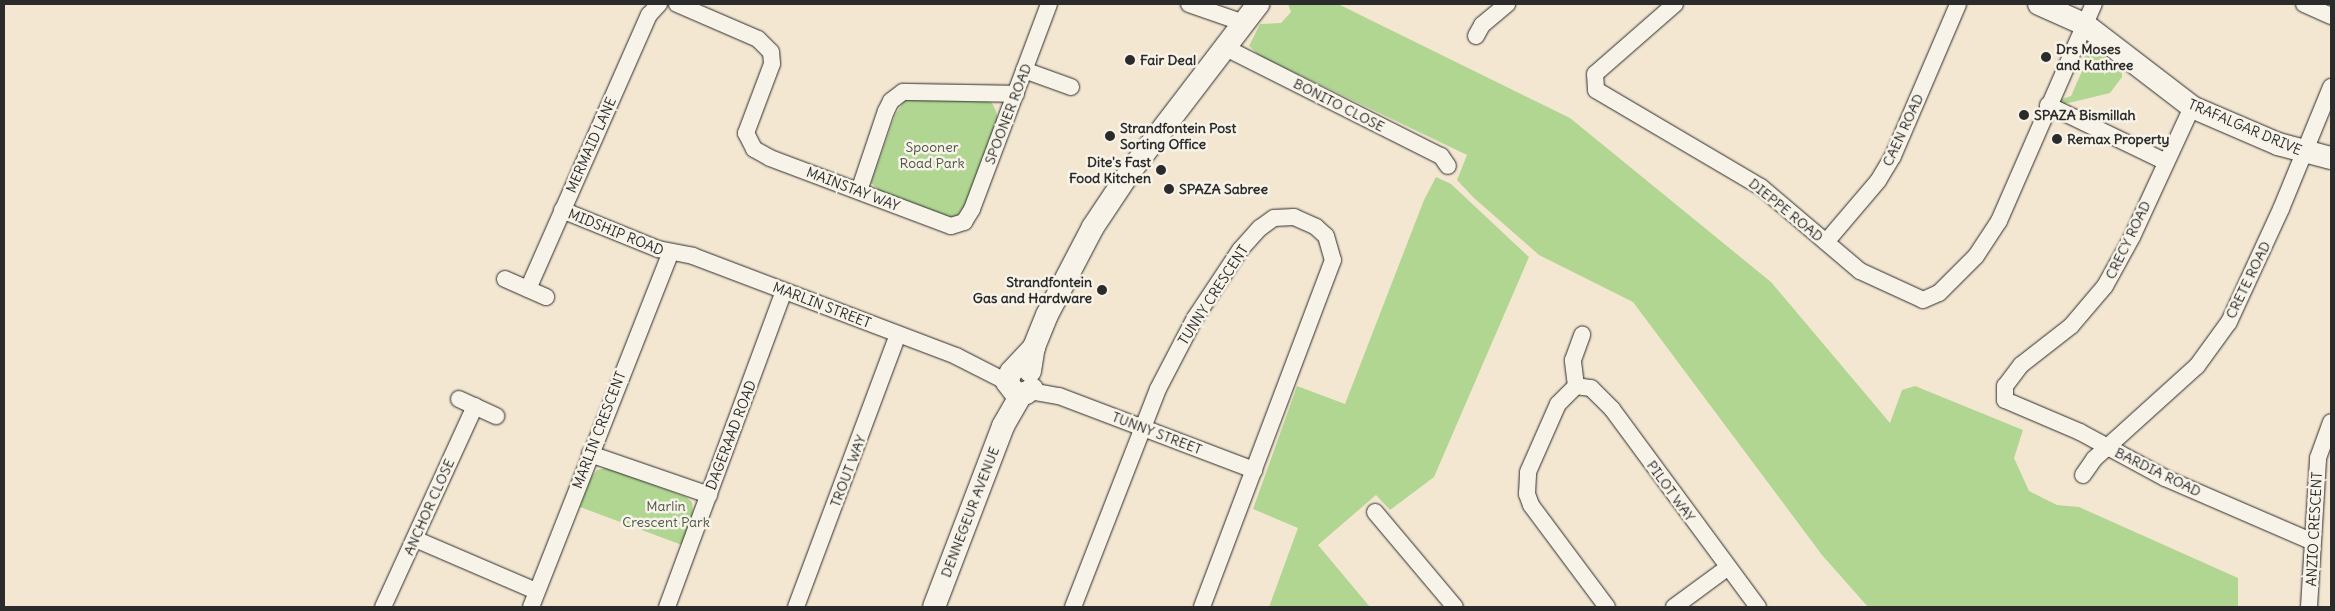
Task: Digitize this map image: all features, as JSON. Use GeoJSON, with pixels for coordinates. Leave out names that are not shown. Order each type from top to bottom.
{"type":"FeatureCollection","features":[{"type":"Feature","properties":{"kind":"street","name":"MERMAID LANE"},"geometry":{"type":"LineString","coordinates":[[528,289],[648,15],[659,4]]}},
{"type":"Feature","properties":{"kind":"street","name":"MAINSTAY WAY"},"geometry":{"type":"LineString","coordinates":[[677,4],[758,39],[771,52],[772,64],[748,126],[748,141],[770,158],[951,226],[964,222]]}},
{"type":"Feature","properties":{"kind":"street","name":"SPOONER ROAD"},"geometry":{"type":"LineString","coordinates":[[964,222],[972,209],[1049,4]]}},
{"type":"Feature","properties":{"kind":"street"},"geometry":{"type":"LineString","coordinates":[[1189,4],[1244,23]]}},
{"type":"Feature","properties":{"kind":"street","name":"DENNEGEUR AVENUE"},"geometry":{"type":"LineString","coordinates":[[934,607],[1020,381],[1057,293],[1093,227],[1128,173],[1258,4]]}},
{"type":"Feature","properties":{"kind":"street"},"geometry":{"type":"LineString","coordinates":[[1476,36],[1482,25],[1507,4]]}},
{"type":"Feature","properties":{"kind":"street","name":"DIEPPE ROAD"},"geometry":{"type":"LineString","coordinates":[[1675,4],[1595,74],[1596,90],[1747,178],[1877,281],[1923,300],[1932,298],[1959,274],[1976,256],[1999,221],[2048,105]]}},
{"type":"Feature","properties":{"kind":"street","name":"CAEN ROAD"},"geometry":{"type":"LineString","coordinates":[[1826,242],[1878,181],[1893,156],[1958,4]]}},
{"type":"Feature","properties":{"kind":"street","name":"TRAFALGAR DRIVE"},"geometry":{"type":"LineString","coordinates":[[2039,4],[2084,24],[2192,106],[2303,152],[2331,158]]}},
{"type":"Feature","properties":{"kind":"street"},"geometry":{"type":"LineString","coordinates":[[2094,4],[2048,105],[2166,162]]}},
{"type":"Feature","properties":{"kind":"street"},"geometry":{"type":"LineString","coordinates":[[2304,4],[2331,16]]}},
{"type":"Feature","properties":{"kind":"street","name":"BONITO CLOSE"},"geometry":{"type":"LineString","coordinates":[[1226,48],[1441,156],[1448,166]]}},
{"type":"Feature","properties":{"kind":"street"},"geometry":{"type":"LineString","coordinates":[[1024,70],[1071,87]]}},
{"type":"Feature","properties":{"kind":"street","name":"CRETE ROAD"},"geometry":{"type":"LineString","coordinates":[[2083,475],[2094,459],[2197,366],[2229,322],[2249,282],[2331,87]]}},
{"type":"Feature","properties":{"kind":"street"},"geometry":{"type":"LineString","coordinates":[[859,191],[886,111],[891,101],[903,92],[1016,94]]}},
{"type":"Feature","properties":{"kind":"street","name":"CRECY ROAD"},"geometry":{"type":"LineString","coordinates":[[2005,400],[2005,386],[2021,365],[2071,326],[2105,286],[2192,106]]}},
{"type":"Feature","properties":{"kind":"street","name":"MIDSHIP ROAD"},"geometry":{"type":"LineString","coordinates":[[562,210],[670,254]]}},
{"type":"Feature","properties":{"kind":"street","name":"TUNNY CRESCENT"},"geometry":{"type":"LineString","coordinates":[[1073,607],[1161,381],[1195,318],[1240,250],[1266,223],[1282,216],[1294,217],[1316,227],[1326,236],[1333,260],[1202,607]]}},
{"type":"Feature","properties":{"kind":"street","name":"MARLIN STREET"},"geometry":{"type":"LineString","coordinates":[[670,254],[693,256],[1020,381]]}},
{"type":"Feature","properties":{"kind":"street","name":"MARLIN CRESCENT"},"geometry":{"type":"LineString","coordinates":[[530,607],[670,254]]}},
{"type":"Feature","properties":{"kind":"street"},"geometry":{"type":"LineString","coordinates":[[505,279],[546,297]]}},
{"type":"Feature","properties":{"kind":"street","name":"DAGERAAD ROAD"},"geometry":{"type":"LineString","coordinates":[[667,607],[784,291]]}},
{"type":"Feature","properties":{"kind":"street","name":"TROUT WAY"},"geometry":{"type":"LineString","coordinates":[[796,607],[898,334]]}},
{"type":"Feature","properties":{"kind":"street"},"geometry":{"type":"LineString","coordinates":[[1582,335],[1573,360],[1576,386],[1558,404],[1528,472],[1527,494],[1531,505],[1607,607]]}},
{"type":"Feature","properties":{"kind":"street","name":"TUNNY STREET"},"geometry":{"type":"LineString","coordinates":[[1020,381],[1254,470]]}},
{"type":"Feature","properties":{"kind":"street","name":"PILOT WAY"},"geometry":{"type":"LineString","coordinates":[[1576,386],[1591,388],[1612,409],[1727,568],[1758,607]]}},
{"type":"Feature","properties":{"kind":"street"},"geometry":{"type":"LineString","coordinates":[[459,399],[496,416]]}},
{"type":"Feature","properties":{"kind":"street","name":"BARDIA ROAD"},"geometry":{"type":"LineString","coordinates":[[2005,400],[2108,448],[2165,478],[2313,542]]}},
{"type":"Feature","properties":{"kind":"street","name":"ANCHOR CLOSE"},"geometry":{"type":"LineString","coordinates":[[383,607],[474,406]]}},
{"type":"Feature","properties":{"kind":"street","name":"ANZIO CRESCENT"},"geometry":{"type":"LineString","coordinates":[[2309,607],[2318,458],[2331,422]]}},
{"type":"Feature","properties":{"kind":"street"},"geometry":{"type":"LineString","coordinates":[[590,454],[709,495]]}},
{"type":"Feature","properties":{"kind":"street"},"geometry":{"type":"LineString","coordinates":[[1375,512],[1455,607]]}},
{"type":"Feature","properties":{"kind":"street"},"geometry":{"type":"LineString","coordinates":[[414,539],[536,590]]}},
{"type":"Feature","properties":{"kind":"street"},"geometry":{"type":"LineString","coordinates":[[1674,607],[1727,568]]}},
{"type":"Feature","properties":{"kind":"green space"},"geometry":{"type":"Polygon","coordinates":[[[1288,4],[1338,4],[1570,118],[1771,282],[1890,423],[1902,390],[1915,386],[2023,430],[2014,458],[2029,491],[2057,505],[2079,507],[2238,578],[2238,607],[1868,607],[1822,555],[1633,302],[1539,255],[1474,198],[1457,180],[1467,155],[1260,56],[1249,46],[1260,24],[1281,23],[1291,12],[1288,4]]]}},
{"type":"Feature","properties":{"kind":"green space"},"geometry":{"type":"Polygon","coordinates":[[[2085,41],[2122,70],[2122,77],[2110,93],[2060,105],[2059,100],[2071,96],[2086,62],[2080,49],[2085,41]]]}},
{"type":"Feature","properties":{"kind":"green space","name":"Spooner Road Park"},"geometry":{"type":"Polygon","coordinates":[[[905,100],[981,100],[992,103],[996,111],[998,121],[964,207],[955,218],[947,218],[881,192],[871,183],[895,115],[905,100]]]}},
{"type":"Feature","properties":{"kind":"green space"},"geometry":{"type":"Polygon","coordinates":[[[1436,177],[1451,184],[1529,257],[1434,477],[1390,510],[1376,495],[1318,545],[1370,607],[1269,607],[1298,528],[1253,509],[1297,386],[1345,404],[1424,200],[1436,177]]]}},
{"type":"Feature","properties":{"kind":"green space","name":"Marlin Crescent Park"},"geometry":{"type":"Polygon","coordinates":[[[607,468],[686,497],[692,502],[693,514],[682,545],[580,507],[591,478],[597,470],[607,468]]]}},
{"type":"Feature","properties":{"kind":"place","name":"Drs Moses and Kathree"},"geometry":{"type":"Point","coordinates":[2046,57]}},
{"type":"Feature","properties":{"kind":"place","name":"Fair Deal"},"geometry":{"type":"Point","coordinates":[1130,60]}},
{"type":"Feature","properties":{"kind":"place","name":"SPAZA Bismillah"},"geometry":{"type":"Point","coordinates":[2024,115]}},
{"type":"Feature","properties":{"kind":"place","name":"Strandfontein Post Sorting Office"},"geometry":{"type":"Point","coordinates":[1110,136]}},
{"type":"Feature","properties":{"kind":"place","name":"Remax Property"},"geometry":{"type":"Point","coordinates":[2057,139]}},
{"type":"Feature","properties":{"kind":"place","name":"Dite's Fast Food Kitchen"},"geometry":{"type":"Point","coordinates":[1161,170]}},
{"type":"Feature","properties":{"kind":"place","name":"SPAZA Sabree"},"geometry":{"type":"Point","coordinates":[1169,189]}},
{"type":"Feature","properties":{"kind":"place","name":"Strandfontein Gas and Hardware"},"geometry":{"type":"Point","coordinates":[1102,290]}}]}
